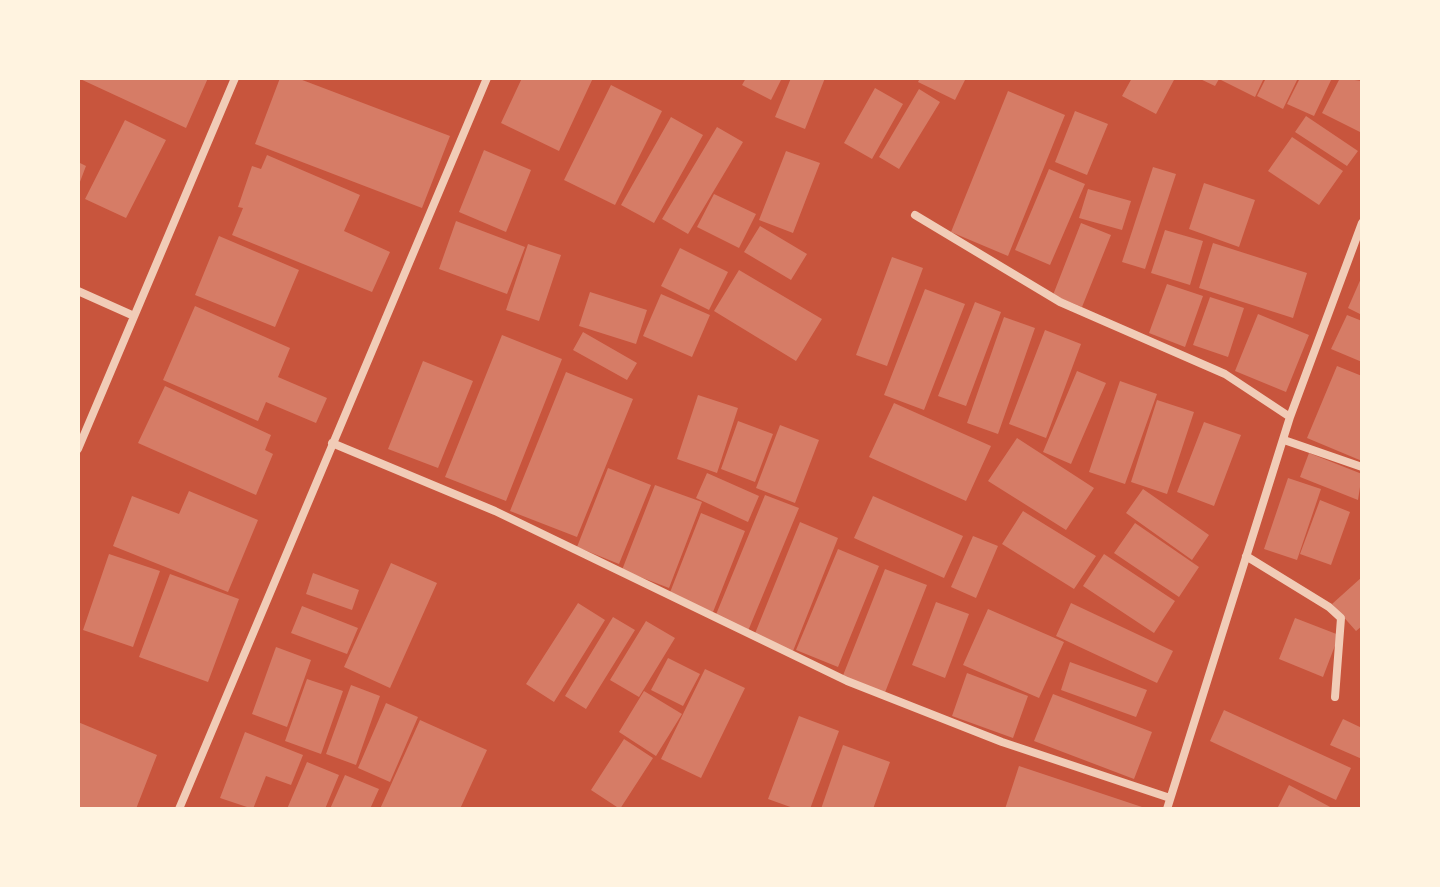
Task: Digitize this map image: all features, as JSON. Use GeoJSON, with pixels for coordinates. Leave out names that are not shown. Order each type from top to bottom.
{"type":"FeatureCollection","features":[{"type":"Feature","properties":{"kind":"street"},"geometry":{"type":"LineString","coordinates":[[78,449],[235,78]]}},
{"type":"Feature","properties":{"kind":"street"},"geometry":{"type":"LineString","coordinates":[[179,809],[487,78]]}},
{"type":"Feature","properties":{"kind":"street"},"geometry":{"type":"LineString","coordinates":[[915,215],[1060,302],[1225,374],[1290,417]]}},
{"type":"Feature","properties":{"kind":"street"},"geometry":{"type":"LineString","coordinates":[[1167,809],[1290,417],[1362,223]]}},
{"type":"Feature","properties":{"kind":"street"},"geometry":{"type":"LineString","coordinates":[[78,291],[134,316]]}},
{"type":"Feature","properties":{"kind":"street"},"geometry":{"type":"LineString","coordinates":[[1284,440],[1362,467]]}},
{"type":"Feature","properties":{"kind":"street"},"geometry":{"type":"LineString","coordinates":[[332,443],[495,511],[872,691],[1002,742],[1170,798]]}},
{"type":"Feature","properties":{"kind":"street"},"geometry":{"type":"LineString","coordinates":[[1246,556],[1329,607],[1341,618],[1335,697]]}},
{"type":"Feature","properties":{"kind":"building"},"geometry":{"type":"Polygon","coordinates":[[[78,78],[208,78],[186,128],[78,78]]]}},
{"type":"Feature","properties":{"kind":"building"},"geometry":{"type":"Polygon","coordinates":[[[280,78],[297,78],[450,136],[422,208],[255,144],[280,78]]]}},
{"type":"Feature","properties":{"kind":"building"},"geometry":{"type":"Polygon","coordinates":[[[522,78],[593,78],[559,151],[501,123],[522,78]]]}},
{"type":"Feature","properties":{"kind":"building"},"geometry":{"type":"Polygon","coordinates":[[[746,78],[782,78],[771,100],[742,85],[746,78]]]}},
{"type":"Feature","properties":{"kind":"building"},"geometry":{"type":"Polygon","coordinates":[[[791,78],[825,78],[805,129],[775,117],[791,78]]]}},
{"type":"Feature","properties":{"kind":"building"},"geometry":{"type":"Polygon","coordinates":[[[920,78],[966,78],[955,100],[918,82],[920,78]]]}},
{"type":"Feature","properties":{"kind":"building"},"geometry":{"type":"Polygon","coordinates":[[[1132,78],[1175,78],[1156,114],[1122,96],[1132,78]]]}},
{"type":"Feature","properties":{"kind":"building"},"geometry":{"type":"Polygon","coordinates":[[[1198,78],[1264,78],[1255,97],[1219,79],[1215,86],[1198,78]]]}},
{"type":"Feature","properties":{"kind":"building"},"geometry":{"type":"Polygon","coordinates":[[[1266,78],[1298,78],[1283,109],[1257,96],[1266,78]]]}},
{"type":"Feature","properties":{"kind":"building"},"geometry":{"type":"Polygon","coordinates":[[[1300,78],[1332,78],[1314,116],[1287,104],[1300,78]]]}},
{"type":"Feature","properties":{"kind":"building"},"geometry":{"type":"Polygon","coordinates":[[[1340,78],[1362,81],[1362,133],[1322,113],[1340,78]]]}},
{"type":"Feature","properties":{"kind":"building"},"geometry":{"type":"Polygon","coordinates":[[[611,85],[662,111],[615,205],[564,180],[611,85]]]}},
{"type":"Feature","properties":{"kind":"building"},"geometry":{"type":"Polygon","coordinates":[[[875,88],[903,104],[872,159],[844,143],[875,88]]]}},
{"type":"Feature","properties":{"kind":"building"},"geometry":{"type":"Polygon","coordinates":[[[919,89],[940,102],[899,169],[879,157],[919,89]]]}},
{"type":"Feature","properties":{"kind":"building"},"geometry":{"type":"Polygon","coordinates":[[[1008,91],[1065,115],[1008,256],[951,232],[1008,91]]]}},
{"type":"Feature","properties":{"kind":"building"},"geometry":{"type":"Polygon","coordinates":[[[1075,111],[1108,124],[1087,175],[1055,162],[1075,111]]]}},
{"type":"Feature","properties":{"kind":"building"},"geometry":{"type":"Polygon","coordinates":[[[1306,116],[1358,151],[1347,166],[1295,132],[1306,116]]]}},
{"type":"Feature","properties":{"kind":"building"},"geometry":{"type":"Polygon","coordinates":[[[671,117],[703,135],[654,223],[621,205],[671,117]]]}},
{"type":"Feature","properties":{"kind":"building"},"geometry":{"type":"Polygon","coordinates":[[[125,120],[166,140],[126,218],[85,199],[125,120]]]}},
{"type":"Feature","properties":{"kind":"building"},"geometry":{"type":"Polygon","coordinates":[[[717,127],[743,142],[688,234],[662,219],[717,127]]]}},
{"type":"Feature","properties":{"kind":"building"},"geometry":{"type":"Polygon","coordinates":[[[1292,137],[1343,171],[1319,205],[1268,171],[1292,137]]]}},
{"type":"Feature","properties":{"kind":"building"},"geometry":{"type":"Polygon","coordinates":[[[484,150],[531,170],[506,232],[459,212],[484,150]]]}},
{"type":"Feature","properties":{"kind":"building"},"geometry":{"type":"Polygon","coordinates":[[[786,151],[820,163],[793,233],[759,220],[786,151]]]}},
{"type":"Feature","properties":{"kind":"building"},"geometry":{"type":"Polygon","coordinates":[[[267,155],[360,195],[344,231],[390,252],[372,292],[232,235],[243,208],[238,207],[252,166],[261,169],[267,155]]]}},
{"type":"Feature","properties":{"kind":"building"},"geometry":{"type":"Polygon","coordinates":[[[78,162],[86,166],[78,187],[78,162]]]}},
{"type":"Feature","properties":{"kind":"building"},"geometry":{"type":"Polygon","coordinates":[[[1153,167],[1176,174],[1145,269],[1122,262],[1153,167]]]}},
{"type":"Feature","properties":{"kind":"building"},"geometry":{"type":"Polygon","coordinates":[[[1049,169],[1085,184],[1050,265],[1015,250],[1049,169]]]}},
{"type":"Feature","properties":{"kind":"building"},"geometry":{"type":"Polygon","coordinates":[[[1204,183],[1255,200],[1239,247],[1189,229],[1204,183]]]}},
{"type":"Feature","properties":{"kind":"building"},"geometry":{"type":"Polygon","coordinates":[[[1088,189],[1131,201],[1122,230],[1079,218],[1088,189]]]}},
{"type":"Feature","properties":{"kind":"building"},"geometry":{"type":"Polygon","coordinates":[[[714,194],[756,214],[739,248],[697,227],[714,194]]]}},
{"type":"Feature","properties":{"kind":"building"},"geometry":{"type":"Polygon","coordinates":[[[456,221],[525,247],[507,294],[439,269],[456,221]]]}},
{"type":"Feature","properties":{"kind":"building"},"geometry":{"type":"Polygon","coordinates":[[[1081,223],[1111,235],[1082,307],[1053,295],[1081,223]]]}},
{"type":"Feature","properties":{"kind":"building"},"geometry":{"type":"Polygon","coordinates":[[[760,226],[807,254],[791,280],[744,252],[760,226]]]}},
{"type":"Feature","properties":{"kind":"building"},"geometry":{"type":"Polygon","coordinates":[[[1165,230],[1203,241],[1190,285],[1151,273],[1165,230]]]}},
{"type":"Feature","properties":{"kind":"building"},"geometry":{"type":"Polygon","coordinates":[[[219,236],[299,270],[275,327],[195,295],[219,236]]]}},
{"type":"Feature","properties":{"kind":"building"},"geometry":{"type":"Polygon","coordinates":[[[1213,243],[1307,273],[1293,318],[1199,288],[1213,243]]]}},
{"type":"Feature","properties":{"kind":"building"},"geometry":{"type":"Polygon","coordinates":[[[528,244],[561,255],[539,321],[506,310],[528,244]]]}},
{"type":"Feature","properties":{"kind":"building"},"geometry":{"type":"Polygon","coordinates":[[[680,248],[728,272],[709,310],[661,286],[680,248]]]}},
{"type":"Feature","properties":{"kind":"building"},"geometry":{"type":"Polygon","coordinates":[[[892,257],[923,268],[887,366],[856,355],[892,257]]]}},
{"type":"Feature","properties":{"kind":"building"},"geometry":{"type":"Polygon","coordinates":[[[739,270],[822,319],[796,361],[714,311],[739,270]]]}},
{"type":"Feature","properties":{"kind":"building"},"geometry":{"type":"Polygon","coordinates":[[[1362,276],[1362,315],[1348,308],[1362,276]]]}},
{"type":"Feature","properties":{"kind":"building"},"geometry":{"type":"Polygon","coordinates":[[[1167,284],[1203,296],[1185,347],[1149,333],[1167,284]]]}},
{"type":"Feature","properties":{"kind":"building"},"geometry":{"type":"Polygon","coordinates":[[[925,289],[965,304],[924,410],[884,395],[925,289]]]}},
{"type":"Feature","properties":{"kind":"building"},"geometry":{"type":"Polygon","coordinates":[[[590,292],[647,310],[636,344],[579,326],[590,292]]]}},
{"type":"Feature","properties":{"kind":"building"},"geometry":{"type":"Polygon","coordinates":[[[661,294],[710,315],[692,357],[643,336],[661,294]]]}},
{"type":"Feature","properties":{"kind":"building"},"geometry":{"type":"Polygon","coordinates":[[[1210,297],[1244,308],[1228,357],[1193,345],[1210,297]]]}},
{"type":"Feature","properties":{"kind":"building"},"geometry":{"type":"Polygon","coordinates":[[[975,302],[1001,312],[966,406],[938,396],[975,302]]]}},
{"type":"Feature","properties":{"kind":"building"},"geometry":{"type":"Polygon","coordinates":[[[195,306],[290,348],[278,377],[327,398],[316,423],[266,402],[258,421],[163,380],[195,306]]]}},
{"type":"Feature","properties":{"kind":"building"},"geometry":{"type":"Polygon","coordinates":[[[1258,314],[1309,335],[1286,392],[1235,371],[1258,314]]]}},
{"type":"Feature","properties":{"kind":"building"},"geometry":{"type":"Polygon","coordinates":[[[1347,315],[1362,321],[1362,362],[1331,349],[1347,315]]]}},
{"type":"Feature","properties":{"kind":"building"},"geometry":{"type":"Polygon","coordinates":[[[1004,317],[1035,328],[998,434],[967,423],[1004,317]]]}},
{"type":"Feature","properties":{"kind":"building"},"geometry":{"type":"Polygon","coordinates":[[[1045,330],[1081,344],[1046,438],[1009,424],[1045,330]]]}},
{"type":"Feature","properties":{"kind":"building"},"geometry":{"type":"Polygon","coordinates":[[[583,332],[637,363],[627,380],[573,350],[583,332]]]}},
{"type":"Feature","properties":{"kind":"building"},"geometry":{"type":"Polygon","coordinates":[[[502,335],[562,359],[506,501],[445,477],[502,335]]]}},
{"type":"Feature","properties":{"kind":"building"},"geometry":{"type":"Polygon","coordinates":[[[423,361],[473,381],[438,468],[388,449],[423,361]]]}},
{"type":"Feature","properties":{"kind":"building"},"geometry":{"type":"Polygon","coordinates":[[[1337,366],[1362,376],[1362,461],[1307,438],[1337,366]]]}},
{"type":"Feature","properties":{"kind":"building"},"geometry":{"type":"Polygon","coordinates":[[[1077,371],[1106,383],[1071,464],[1043,452],[1077,371]]]}},
{"type":"Feature","properties":{"kind":"building"},"geometry":{"type":"Polygon","coordinates":[[[566,372],[633,399],[577,537],[510,511],[566,372]]]}},
{"type":"Feature","properties":{"kind":"building"},"geometry":{"type":"Polygon","coordinates":[[[1120,381],[1157,394],[1125,484],[1089,472],[1120,381]]]}},
{"type":"Feature","properties":{"kind":"building"},"geometry":{"type":"Polygon","coordinates":[[[165,386],[271,435],[265,450],[273,454],[256,495],[138,443],[165,386]]]}},
{"type":"Feature","properties":{"kind":"building"},"geometry":{"type":"Polygon","coordinates":[[[698,395],[738,408],[717,473],[677,459],[698,395]]]}},
{"type":"Feature","properties":{"kind":"building"},"geometry":{"type":"Polygon","coordinates":[[[1157,400],[1194,412],[1167,494],[1131,482],[1157,400]]]}},
{"type":"Feature","properties":{"kind":"building"},"geometry":{"type":"Polygon","coordinates":[[[894,403],[991,446],[966,501],[869,457],[894,403]]]}},
{"type":"Feature","properties":{"kind":"building"},"geometry":{"type":"Polygon","coordinates":[[[738,421],[773,434],[755,482],[721,469],[738,421]]]}},
{"type":"Feature","properties":{"kind":"building"},"geometry":{"type":"Polygon","coordinates":[[[1204,422],[1241,435],[1214,506],[1177,492],[1204,422]]]}},
{"type":"Feature","properties":{"kind":"building"},"geometry":{"type":"Polygon","coordinates":[[[780,425],[819,440],[795,503],[756,488],[780,425]]]}},
{"type":"Feature","properties":{"kind":"building"},"geometry":{"type":"Polygon","coordinates":[[[1017,438],[1094,488],[1066,530],[988,481],[1017,438]]]}},
{"type":"Feature","properties":{"kind":"building"},"geometry":{"type":"Polygon","coordinates":[[[1309,453],[1362,474],[1358,500],[1300,477],[1309,453]]]}},
{"type":"Feature","properties":{"kind":"building"},"geometry":{"type":"Polygon","coordinates":[[[608,468],[651,485],[619,564],[577,547],[608,468]]]}},
{"type":"Feature","properties":{"kind":"building"},"geometry":{"type":"Polygon","coordinates":[[[707,473],[759,496],[748,522],[696,498],[707,473]]]}},
{"type":"Feature","properties":{"kind":"building"},"geometry":{"type":"Polygon","coordinates":[[[1288,478],[1321,489],[1297,560],[1264,549],[1288,478]]]}},
{"type":"Feature","properties":{"kind":"building"},"geometry":{"type":"Polygon","coordinates":[[[655,485],[702,502],[669,588],[622,570],[655,485]]]}},
{"type":"Feature","properties":{"kind":"building"},"geometry":{"type":"Polygon","coordinates":[[[1143,489],[1209,535],[1192,560],[1126,513],[1143,489]]]}},
{"type":"Feature","properties":{"kind":"building"},"geometry":{"type":"Polygon","coordinates":[[[189,491],[258,520],[228,592],[113,546],[132,496],[179,514],[189,491]]]}},
{"type":"Feature","properties":{"kind":"building"},"geometry":{"type":"Polygon","coordinates":[[[765,495],[799,508],[748,631],[715,617],[765,495]]]}},
{"type":"Feature","properties":{"kind":"building"},"geometry":{"type":"Polygon","coordinates":[[[873,496],[963,536],[944,578],[854,538],[873,496]]]}},
{"type":"Feature","properties":{"kind":"building"},"geometry":{"type":"Polygon","coordinates":[[[1320,500],[1350,512],[1331,565],[1300,554],[1320,500]]]}},
{"type":"Feature","properties":{"kind":"building"},"geometry":{"type":"Polygon","coordinates":[[[1023,511],[1096,556],[1074,589],[1002,544],[1023,511]]]}},
{"type":"Feature","properties":{"kind":"building"},"geometry":{"type":"Polygon","coordinates":[[[701,513],[745,531],[713,612],[669,595],[701,513]]]}},
{"type":"Feature","properties":{"kind":"building"},"geometry":{"type":"Polygon","coordinates":[[[800,522],[838,538],[793,651],[754,636],[800,522]]]}},
{"type":"Feature","properties":{"kind":"building"},"geometry":{"type":"Polygon","coordinates":[[[1135,523],[1199,567],[1179,597],[1114,553],[1135,523]]]}},
{"type":"Feature","properties":{"kind":"building"},"geometry":{"type":"Polygon","coordinates":[[[973,536],[998,546],[976,598],[951,587],[973,536]]]}},
{"type":"Feature","properties":{"kind":"building"},"geometry":{"type":"Polygon","coordinates":[[[838,549],[879,566],[838,667],[796,650],[838,549]]]}},
{"type":"Feature","properties":{"kind":"building"},"geometry":{"type":"Polygon","coordinates":[[[109,554],[160,571],[133,647],[83,630],[109,554]]]}},
{"type":"Feature","properties":{"kind":"building"},"geometry":{"type":"Polygon","coordinates":[[[1104,554],[1175,601],[1154,633],[1083,586],[1104,554]]]}},
{"type":"Feature","properties":{"kind":"building"},"geometry":{"type":"Polygon","coordinates":[[[391,563],[437,583],[390,688],[344,667],[391,563]]]}},
{"type":"Feature","properties":{"kind":"building"},"geometry":{"type":"Polygon","coordinates":[[[885,569],[927,585],[884,695],[842,678],[885,569]]]}},
{"type":"Feature","properties":{"kind":"building"},"geometry":{"type":"Polygon","coordinates":[[[313,573],[359,590],[352,610],[306,594],[313,573]]]}},
{"type":"Feature","properties":{"kind":"building"},"geometry":{"type":"Polygon","coordinates":[[[170,574],[239,599],[208,682],[139,657],[170,574]]]}},
{"type":"Feature","properties":{"kind":"building"},"geometry":{"type":"Polygon","coordinates":[[[1362,577],[1362,626],[1356,631],[1332,604],[1362,577]]]}},
{"type":"Feature","properties":{"kind":"building"},"geometry":{"type":"Polygon","coordinates":[[[936,602],[969,614],[945,678],[912,665],[936,602]]]}},
{"type":"Feature","properties":{"kind":"building"},"geometry":{"type":"Polygon","coordinates":[[[578,603],[605,620],[554,702],[526,684],[578,603]]]}},
{"type":"Feature","properties":{"kind":"building"},"geometry":{"type":"Polygon","coordinates":[[[1071,603],[1173,651],[1157,683],[1056,636],[1071,603]]]}},
{"type":"Feature","properties":{"kind":"building"},"geometry":{"type":"Polygon","coordinates":[[[302,606],[358,628],[347,654],[291,633],[302,606]]]}},
{"type":"Feature","properties":{"kind":"building"},"geometry":{"type":"Polygon","coordinates":[[[988,609],[1064,642],[1039,698],[963,665],[988,609]]]}},
{"type":"Feature","properties":{"kind":"building"},"geometry":{"type":"Polygon","coordinates":[[[613,617],[635,630],[586,709],[565,696],[613,617]]]}},
{"type":"Feature","properties":{"kind":"building"},"geometry":{"type":"Polygon","coordinates":[[[1295,618],[1339,635],[1323,677],[1279,659],[1295,618]]]}},
{"type":"Feature","properties":{"kind":"building"},"geometry":{"type":"Polygon","coordinates":[[[646,621],[675,638],[639,697],[610,680],[646,621]]]}},
{"type":"Feature","properties":{"kind":"building"},"geometry":{"type":"Polygon","coordinates":[[[276,647],[311,660],[287,727],[252,714],[276,647]]]}},
{"type":"Feature","properties":{"kind":"building"},"geometry":{"type":"Polygon","coordinates":[[[668,658],[700,674],[683,706],[651,690],[668,658]]]}},
{"type":"Feature","properties":{"kind":"building"},"geometry":{"type":"Polygon","coordinates":[[[1070,662],[1147,690],[1136,717],[1061,690],[1070,662]]]}},
{"type":"Feature","properties":{"kind":"building"},"geometry":{"type":"Polygon","coordinates":[[[705,669],[745,688],[701,778],[661,759],[705,669]]]}},
{"type":"Feature","properties":{"kind":"building"},"geometry":{"type":"Polygon","coordinates":[[[967,673],[1028,696],[1013,738],[952,716],[967,673]]]}},
{"type":"Feature","properties":{"kind":"building"},"geometry":{"type":"Polygon","coordinates":[[[307,679],[343,691],[321,754],[285,741],[307,679]]]}},
{"type":"Feature","properties":{"kind":"building"},"geometry":{"type":"Polygon","coordinates":[[[351,685],[380,696],[356,765],[326,754],[351,685]]]}},
{"type":"Feature","properties":{"kind":"building"},"geometry":{"type":"Polygon","coordinates":[[[644,691],[682,714],[656,756],[619,732],[644,691]]]}},
{"type":"Feature","properties":{"kind":"building"},"geometry":{"type":"Polygon","coordinates":[[[1053,694],[1152,732],[1134,779],[1034,741],[1053,694]]]}},
{"type":"Feature","properties":{"kind":"building"},"geometry":{"type":"Polygon","coordinates":[[[386,703],[418,717],[390,782],[358,768],[386,703]]]}},
{"type":"Feature","properties":{"kind":"building"},"geometry":{"type":"Polygon","coordinates":[[[1224,710],[1351,768],[1336,800],[1210,741],[1224,710]]]}},
{"type":"Feature","properties":{"kind":"building"},"geometry":{"type":"Polygon","coordinates":[[[799,716],[839,731],[810,809],[796,809],[768,799],[799,716]]]}},
{"type":"Feature","properties":{"kind":"building"},"geometry":{"type":"Polygon","coordinates":[[[1343,719],[1362,728],[1362,759],[1330,745],[1343,719]]]}},
{"type":"Feature","properties":{"kind":"building"},"geometry":{"type":"Polygon","coordinates":[[[420,720],[487,750],[460,809],[380,809],[420,720]]]}},
{"type":"Feature","properties":{"kind":"building"},"geometry":{"type":"Polygon","coordinates":[[[78,722],[157,755],[136,809],[78,809],[78,722]]]}},
{"type":"Feature","properties":{"kind":"building"},"geometry":{"type":"Polygon","coordinates":[[[245,732],[303,755],[291,785],[266,776],[253,809],[220,798],[245,732]]]}},
{"type":"Feature","properties":{"kind":"building"},"geometry":{"type":"Polygon","coordinates":[[[624,739],[653,758],[620,809],[591,790],[624,739]]]}},
{"type":"Feature","properties":{"kind":"building"},"geometry":{"type":"Polygon","coordinates":[[[843,745],[890,762],[873,809],[821,809],[843,745]]]}},
{"type":"Feature","properties":{"kind":"building"},"geometry":{"type":"Polygon","coordinates":[[[307,762],[339,775],[325,809],[287,809],[307,762]]]}},
{"type":"Feature","properties":{"kind":"building"},"geometry":{"type":"Polygon","coordinates":[[[1019,766],[1145,808],[1145,809],[1005,809],[1019,766]]]}},
{"type":"Feature","properties":{"kind":"building"},"geometry":{"type":"Polygon","coordinates":[[[345,775],[379,789],[370,809],[330,809],[345,775]]]}},
{"type":"Feature","properties":{"kind":"building"},"geometry":{"type":"Polygon","coordinates":[[[1289,785],[1334,809],[1278,807],[1289,785]]]}}]}
